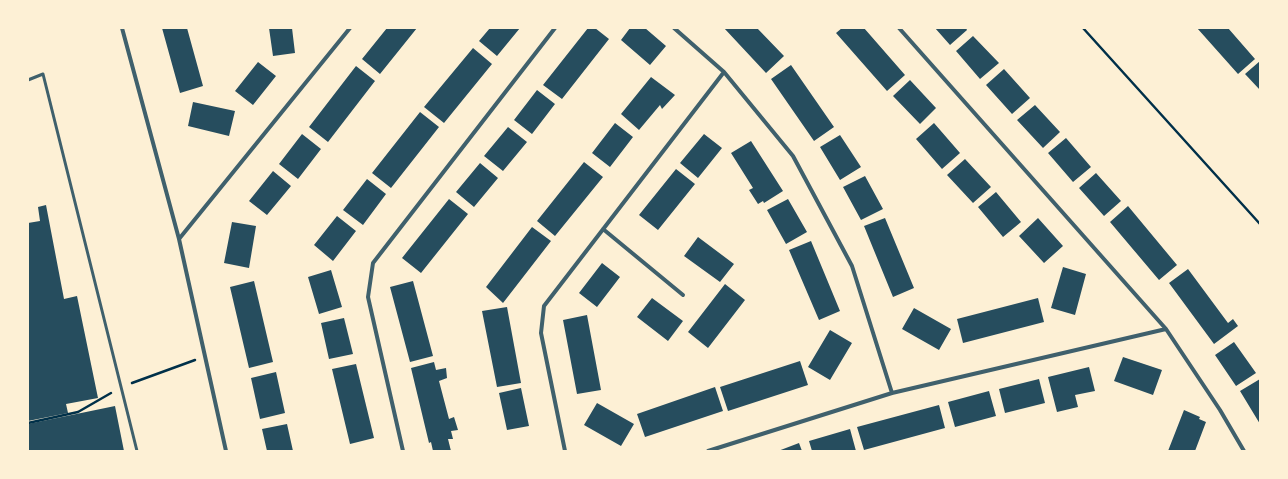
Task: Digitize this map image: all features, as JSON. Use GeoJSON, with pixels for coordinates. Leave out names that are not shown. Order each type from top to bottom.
{"type":"FeatureCollection","features":[{"type":"Feature","properties":{"kind":"street"},"geometry":{"type":"LineString","coordinates":[[122,28],[179,239],[226,451]]}},
{"type":"Feature","properties":{"kind":"street"},"geometry":{"type":"LineString","coordinates":[[403,451],[368,296],[373,263],[555,28]]}},
{"type":"Feature","properties":{"kind":"street"},"geometry":{"type":"LineString","coordinates":[[674,28],[724,72],[793,156],[852,266],[892,393]]}},
{"type":"Feature","properties":{"kind":"street"},"geometry":{"type":"LineString","coordinates":[[899,28],[1166,330],[1220,410],[1244,451]]}},
{"type":"Feature","properties":{"kind":"street"},"geometry":{"type":"LineString","coordinates":[[179,239],[348,29]]}},
{"type":"Feature","properties":{"kind":"street"},"geometry":{"type":"LineString","coordinates":[[566,451],[541,333],[544,306],[724,72]]}},
{"type":"Feature","properties":{"kind":"street"},"geometry":{"type":"LineString","coordinates":[[603,229],[683,295]]}},
{"type":"Feature","properties":{"kind":"street"},"geometry":{"type":"LineString","coordinates":[[708,451],[892,393],[1166,330]]}},
{"type":"Feature","properties":{"kind":"lane"},"geometry":{"type":"LineString","coordinates":[[28,80],[43,74],[137,451]]}},
{"type":"Feature","properties":{"kind":"path"},"geometry":{"type":"LineString","coordinates":[[1083,28],[1260,224]]}},
{"type":"Feature","properties":{"kind":"building"},"geometry":{"type":"Polygon","coordinates":[[[162,28],[187,28],[203,86],[180,93],[162,28]]]}},
{"type":"Feature","properties":{"kind":"building"},"geometry":{"type":"Polygon","coordinates":[[[269,28],[292,28],[295,53],[273,56],[269,28]]]}},
{"type":"Feature","properties":{"kind":"building"},"geometry":{"type":"Polygon","coordinates":[[[387,28],[417,28],[380,74],[362,59],[387,28]]]}},
{"type":"Feature","properties":{"kind":"building"},"geometry":{"type":"Polygon","coordinates":[[[490,28],[520,28],[497,56],[479,41],[490,28]]]}},
{"type":"Feature","properties":{"kind":"building"},"geometry":{"type":"Polygon","coordinates":[[[588,28],[595,28],[609,39],[562,99],[543,85],[588,28]]]}},
{"type":"Feature","properties":{"kind":"building"},"geometry":{"type":"Polygon","coordinates":[[[630,28],[645,28],[666,46],[650,65],[621,40],[630,28]]]}},
{"type":"Feature","properties":{"kind":"building"},"geometry":{"type":"Polygon","coordinates":[[[724,28],[757,28],[784,56],[766,73],[724,28]]]}},
{"type":"Feature","properties":{"kind":"building"},"geometry":{"type":"Polygon","coordinates":[[[842,28],[864,28],[905,75],[887,91],[836,33],[842,28]]]}},
{"type":"Feature","properties":{"kind":"building"},"geometry":{"type":"Polygon","coordinates":[[[935,28],[966,28],[967,30],[950,45],[935,28]]]}},
{"type":"Feature","properties":{"kind":"building"},"geometry":{"type":"Polygon","coordinates":[[[1197,28],[1228,28],[1255,59],[1238,74],[1197,28]]]}},
{"type":"Feature","properties":{"kind":"building"},"geometry":{"type":"Polygon","coordinates":[[[973,36],[999,63],[980,79],[956,51],[973,36]]]}},
{"type":"Feature","properties":{"kind":"building"},"geometry":{"type":"Polygon","coordinates":[[[473,48],[492,64],[444,123],[424,107],[473,48]]]}},
{"type":"Feature","properties":{"kind":"building"},"geometry":{"type":"Polygon","coordinates":[[[1260,61],[1260,90],[1245,74],[1260,61]]]}},
{"type":"Feature","properties":{"kind":"building"},"geometry":{"type":"Polygon","coordinates":[[[258,62],[276,76],[253,105],[235,91],[258,62]]]}},
{"type":"Feature","properties":{"kind":"building"},"geometry":{"type":"Polygon","coordinates":[[[791,65],[834,127],[814,141],[771,79],[791,65]]]}},
{"type":"Feature","properties":{"kind":"building"},"geometry":{"type":"Polygon","coordinates":[[[356,66],[375,81],[328,142],[309,127],[356,66]]]}},
{"type":"Feature","properties":{"kind":"building"},"geometry":{"type":"Polygon","coordinates":[[[1004,69],[1030,98],[1012,114],[986,85],[1004,69]]]}},
{"type":"Feature","properties":{"kind":"building"},"geometry":{"type":"Polygon","coordinates":[[[651,77],[675,95],[662,109],[660,105],[639,130],[621,114],[651,77]]]}},
{"type":"Feature","properties":{"kind":"building"},"geometry":{"type":"Polygon","coordinates":[[[910,80],[936,108],[920,124],[893,96],[910,80]]]}},
{"type":"Feature","properties":{"kind":"building"},"geometry":{"type":"Polygon","coordinates":[[[537,90],[555,104],[532,134],[514,120],[537,90]]]}},
{"type":"Feature","properties":{"kind":"building"},"geometry":{"type":"Polygon","coordinates":[[[193,102],[235,111],[229,136],[188,126],[193,102]]]}},
{"type":"Feature","properties":{"kind":"building"},"geometry":{"type":"Polygon","coordinates":[[[1035,105],[1060,132],[1043,148],[1017,120],[1035,105]]]}},
{"type":"Feature","properties":{"kind":"building"},"geometry":{"type":"Polygon","coordinates":[[[420,112],[439,127],[391,188],[372,173],[420,112]]]}},
{"type":"Feature","properties":{"kind":"building"},"geometry":{"type":"Polygon","coordinates":[[[615,123],[633,137],[610,167],[592,153],[615,123]]]}},
{"type":"Feature","properties":{"kind":"building"},"geometry":{"type":"Polygon","coordinates":[[[934,123],[960,153],[942,169],[916,139],[934,123]]]}},
{"type":"Feature","properties":{"kind":"building"},"geometry":{"type":"Polygon","coordinates":[[[508,127],[527,142],[503,171],[484,156],[508,127]]]}},
{"type":"Feature","properties":{"kind":"building"},"geometry":{"type":"Polygon","coordinates":[[[302,134],[321,149],[298,179],[279,164],[302,134]]]}},
{"type":"Feature","properties":{"kind":"building"},"geometry":{"type":"Polygon","coordinates":[[[704,134],[722,148],[698,178],[680,163],[704,134]]]}},
{"type":"Feature","properties":{"kind":"building"},"geometry":{"type":"Polygon","coordinates":[[[840,135],[861,167],[840,180],[820,147],[840,135]]]}},
{"type":"Feature","properties":{"kind":"building"},"geometry":{"type":"Polygon","coordinates":[[[1066,138],[1091,167],[1073,182],[1048,153],[1066,138]]]}},
{"type":"Feature","properties":{"kind":"building"},"geometry":{"type":"Polygon","coordinates":[[[751,141],[783,191],[764,203],[763,201],[758,204],[749,190],[753,188],[731,153],[751,141]]]}},
{"type":"Feature","properties":{"kind":"building"},"geometry":{"type":"Polygon","coordinates":[[[965,159],[991,187],[973,203],[947,175],[965,159]]]}},
{"type":"Feature","properties":{"kind":"building"},"geometry":{"type":"Polygon","coordinates":[[[584,162],[603,177],[555,236],[537,221],[584,162]]]}},
{"type":"Feature","properties":{"kind":"building"},"geometry":{"type":"Polygon","coordinates":[[[480,163],[498,178],[474,207],[456,192],[480,163]]]}},
{"type":"Feature","properties":{"kind":"building"},"geometry":{"type":"Polygon","coordinates":[[[676,169],[695,184],[658,230],[639,215],[676,169]]]}},
{"type":"Feature","properties":{"kind":"building"},"geometry":{"type":"Polygon","coordinates":[[[273,171],[291,186],[267,215],[249,201],[273,171]]]}},
{"type":"Feature","properties":{"kind":"building"},"geometry":{"type":"Polygon","coordinates":[[[1096,173],[1121,201],[1104,216],[1079,188],[1096,173]]]}},
{"type":"Feature","properties":{"kind":"building"},"geometry":{"type":"Polygon","coordinates":[[[865,176],[883,209],[861,220],[843,187],[865,176]]]}},
{"type":"Feature","properties":{"kind":"building"},"geometry":{"type":"Polygon","coordinates":[[[367,179],[386,194],[363,225],[343,210],[367,179]]]}},
{"type":"Feature","properties":{"kind":"building"},"geometry":{"type":"Polygon","coordinates":[[[996,192],[1021,222],[1003,237],[978,207],[996,192]]]}},
{"type":"Feature","properties":{"kind":"building"},"geometry":{"type":"Polygon","coordinates":[[[449,199],[468,214],[421,273],[402,258],[449,199]]]}},
{"type":"Feature","properties":{"kind":"building"},"geometry":{"type":"Polygon","coordinates":[[[788,199],[807,232],[786,244],[767,210],[788,199]]]}},
{"type":"Feature","properties":{"kind":"building"},"geometry":{"type":"Polygon","coordinates":[[[46,205],[64,299],[77,296],[98,398],[66,404],[68,413],[28,421],[28,223],[40,221],[38,207],[46,205]]]}},
{"type":"Feature","properties":{"kind":"building"},"geometry":{"type":"Polygon","coordinates":[[[1128,206],[1177,265],[1159,280],[1110,222],[1128,206]]]}},
{"type":"Feature","properties":{"kind":"building"},"geometry":{"type":"Polygon","coordinates":[[[337,216],[356,231],[333,261],[314,245],[337,216]]]}},
{"type":"Feature","properties":{"kind":"building"},"geometry":{"type":"Polygon","coordinates":[[[885,218],[914,288],[893,297],[864,226],[885,218]]]}},
{"type":"Feature","properties":{"kind":"building"},"geometry":{"type":"Polygon","coordinates":[[[1038,218],[1063,246],[1044,263],[1019,236],[1038,218]]]}},
{"type":"Feature","properties":{"kind":"building"},"geometry":{"type":"Polygon","coordinates":[[[232,222],[256,226],[249,268],[224,263],[232,222]]]}},
{"type":"Feature","properties":{"kind":"building"},"geometry":{"type":"Polygon","coordinates":[[[532,227],[551,241],[503,303],[486,287],[532,227]]]}},
{"type":"Feature","properties":{"kind":"building"},"geometry":{"type":"Polygon","coordinates":[[[698,237],[734,264],[720,282],[684,256],[698,237]]]}},
{"type":"Feature","properties":{"kind":"building"},"geometry":{"type":"Polygon","coordinates":[[[811,241],[840,311],[819,320],[789,250],[811,241]]]}},
{"type":"Feature","properties":{"kind":"building"},"geometry":{"type":"Polygon","coordinates":[[[602,263],[620,277],[597,307],[579,293],[602,263]]]}},
{"type":"Feature","properties":{"kind":"building"},"geometry":{"type":"Polygon","coordinates":[[[1063,267],[1086,274],[1075,315],[1051,308],[1063,267]]]}},
{"type":"Feature","properties":{"kind":"building"},"geometry":{"type":"Polygon","coordinates":[[[1188,269],[1228,323],[1233,319],[1238,326],[1214,344],[1169,283],[1188,269]]]}},
{"type":"Feature","properties":{"kind":"building"},"geometry":{"type":"Polygon","coordinates":[[[331,270],[342,307],[319,314],[308,277],[331,270]]]}},
{"type":"Feature","properties":{"kind":"building"},"geometry":{"type":"Polygon","coordinates":[[[254,281],[273,362],[249,368],[230,287],[254,281]]]}},
{"type":"Feature","properties":{"kind":"building"},"geometry":{"type":"Polygon","coordinates":[[[413,281],[433,356],[410,362],[390,287],[413,281]]]}},
{"type":"Feature","properties":{"kind":"building"},"geometry":{"type":"Polygon","coordinates":[[[725,284],[745,300],[708,348],[688,332],[725,284]]]}},
{"type":"Feature","properties":{"kind":"building"},"geometry":{"type":"Polygon","coordinates":[[[652,298],[683,321],[668,341],[637,317],[652,298]]]}},
{"type":"Feature","properties":{"kind":"building"},"geometry":{"type":"Polygon","coordinates":[[[1038,298],[1044,322],[963,343],[957,319],[1038,298]]]}},
{"type":"Feature","properties":{"kind":"building"},"geometry":{"type":"Polygon","coordinates":[[[507,307],[521,383],[497,387],[482,311],[507,307]]]}},
{"type":"Feature","properties":{"kind":"building"},"geometry":{"type":"Polygon","coordinates":[[[914,308],[951,329],[939,350],[902,329],[914,308]]]}},
{"type":"Feature","properties":{"kind":"building"},"geometry":{"type":"Polygon","coordinates":[[[587,315],[601,390],[577,394],[563,320],[587,315]]]}},
{"type":"Feature","properties":{"kind":"building"},"geometry":{"type":"Polygon","coordinates":[[[344,318],[353,354],[329,359],[321,323],[344,318]]]}},
{"type":"Feature","properties":{"kind":"building"},"geometry":{"type":"Polygon","coordinates":[[[830,330],[852,343],[830,380],[808,367],[830,330]]]}},
{"type":"Feature","properties":{"kind":"building"},"geometry":{"type":"Polygon","coordinates":[[[1234,342],[1256,373],[1236,386],[1215,355],[1234,342]]]}},
{"type":"Feature","properties":{"kind":"building"},"geometry":{"type":"Polygon","coordinates":[[[1123,357],[1162,370],[1153,395],[1114,381],[1123,357]]]}},
{"type":"Feature","properties":{"kind":"building"},"geometry":{"type":"Polygon","coordinates":[[[800,361],[808,385],[728,411],[720,387],[800,361]]]}},
{"type":"Feature","properties":{"kind":"building"},"geometry":{"type":"Polygon","coordinates":[[[434,362],[436,370],[446,368],[447,378],[439,381],[449,419],[454,417],[458,430],[451,431],[453,439],[448,439],[451,451],[433,451],[431,442],[429,443],[411,368],[434,362]]]}},
{"type":"Feature","properties":{"kind":"building"},"geometry":{"type":"Polygon","coordinates":[[[356,364],[374,438],[350,444],[332,369],[356,364]]]}},
{"type":"Feature","properties":{"kind":"building"},"geometry":{"type":"Polygon","coordinates":[[[1089,367],[1095,391],[1075,395],[1078,407],[1057,412],[1048,377],[1089,367]]]}},
{"type":"Feature","properties":{"kind":"building"},"geometry":{"type":"Polygon","coordinates":[[[276,372],[285,413],[260,419],[251,378],[276,372]]]}},
{"type":"Feature","properties":{"kind":"building"},"geometry":{"type":"Polygon","coordinates":[[[1039,379],[1045,403],[1005,413],[999,389],[1039,379]]]}},
{"type":"Feature","properties":{"kind":"building"},"geometry":{"type":"Polygon","coordinates":[[[1260,379],[1260,424],[1240,391],[1260,379]]]}},
{"type":"Feature","properties":{"kind":"building"},"geometry":{"type":"Polygon","coordinates":[[[715,387],[723,411],[645,437],[637,414],[715,387]]]}},
{"type":"Feature","properties":{"kind":"building"},"geometry":{"type":"Polygon","coordinates":[[[521,388],[529,426],[507,430],[499,393],[521,388]]]}},
{"type":"Feature","properties":{"kind":"building"},"geometry":{"type":"Polygon","coordinates":[[[989,391],[996,416],[955,427],[948,402],[989,391]]]}},
{"type":"Feature","properties":{"kind":"building"},"geometry":{"type":"Polygon","coordinates":[[[597,403],[634,424],[621,446],[584,425],[597,403]]]}},
{"type":"Feature","properties":{"kind":"building"},"geometry":{"type":"Polygon","coordinates":[[[939,405],[945,428],[864,450],[857,427],[939,405]]]}},
{"type":"Feature","properties":{"kind":"building"},"geometry":{"type":"Polygon","coordinates":[[[115,406],[124,451],[28,451],[28,424],[115,406]]]}},
{"type":"Feature","properties":{"kind":"building"},"geometry":{"type":"Polygon","coordinates":[[[1184,410],[1200,417],[1199,419],[1206,422],[1195,451],[1168,451],[1184,410]]]}},
{"type":"Feature","properties":{"kind":"building"},"geometry":{"type":"Polygon","coordinates":[[[287,424],[293,451],[267,451],[262,429],[287,424]]]}},
{"type":"Feature","properties":{"kind":"building"},"geometry":{"type":"Polygon","coordinates":[[[850,429],[856,451],[812,451],[809,441],[850,429]]]}},
{"type":"Feature","properties":{"kind":"building"},"geometry":{"type":"Polygon","coordinates":[[[799,443],[802,451],[778,451],[799,443]]]}}]}
